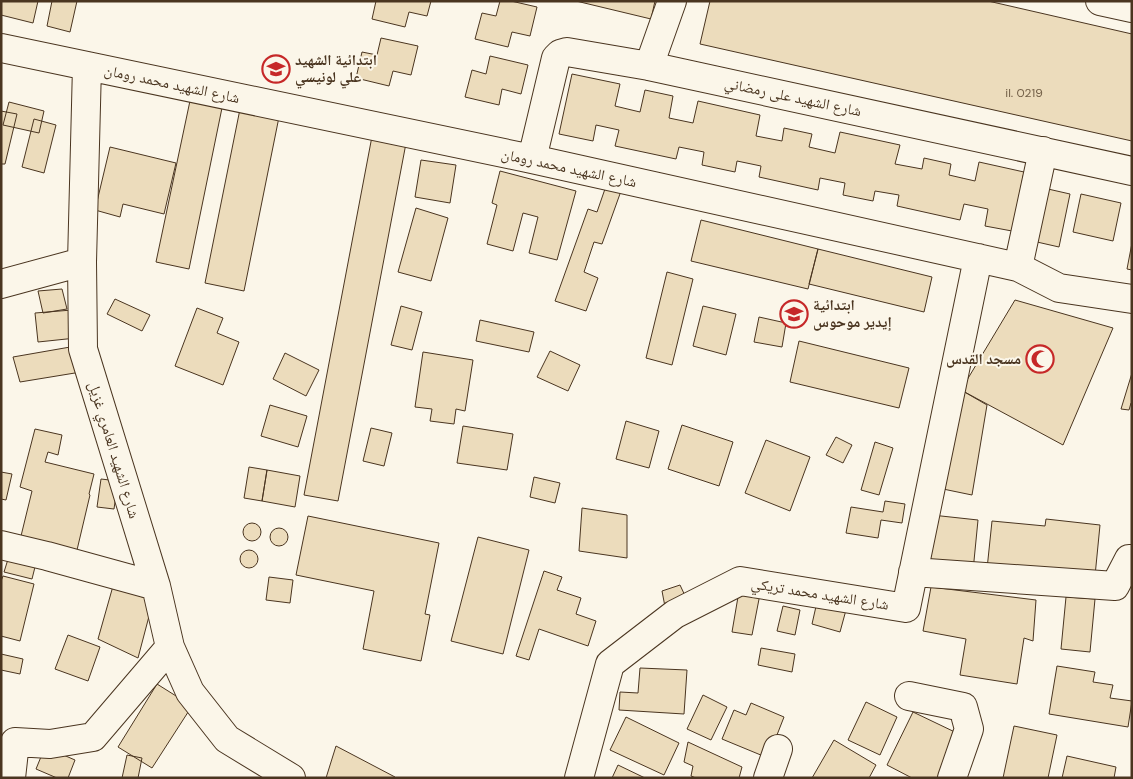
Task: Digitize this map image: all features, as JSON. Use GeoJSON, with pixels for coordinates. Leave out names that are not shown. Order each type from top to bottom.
{"type":"FeatureCollection","features":[{"type":"Feature","properties":{"kind":"street"},"geometry":{"type":"LineString","coordinates":[[649,66],[672,1]]}},
{"type":"Feature","properties":{"kind":"street"},"geometry":{"type":"LineString","coordinates":[[1100,1],[1132,8]]}},
{"type":"Feature","properties":{"kind":"street","name":"شارع الشهيد محمد رومان"},"geometry":{"type":"LineString","coordinates":[[1,48],[532,159],[1018,266],[1059,288],[1132,299]]}},
{"type":"Feature","properties":{"kind":"street","name":"شارع الشهيد على رمضاني"},"geometry":{"type":"LineString","coordinates":[[532,159],[556,58],[560,54],[567,52],[649,66],[1132,171]]}},
{"type":"Feature","properties":{"kind":"street","name":"شارع الشهيد العامري غزيل"},"geometry":{"type":"LineString","coordinates":[[87,66],[82,262],[83,349],[156,586],[170,647],[190,692],[227,739],[290,778]]}},
{"type":"Feature","properties":{"kind":"street"},"geometry":{"type":"LineString","coordinates":[[1018,266],[1043,151]]}},
{"type":"Feature","properties":{"kind":"street","name":"شارع الشهيد محمد تريكي"},"geometry":{"type":"LineString","coordinates":[[579,778],[610,664],[675,614],[740,581],[906,608],[978,258]]}},
{"type":"Feature","properties":{"kind":"street"},"geometry":{"type":"LineString","coordinates":[[1,284],[82,262]]}},
{"type":"Feature","properties":{"kind":"street"},"geometry":{"type":"LineString","coordinates":[[1,545],[156,586]]}},
{"type":"Feature","properties":{"kind":"street"},"geometry":{"type":"LineString","coordinates":[[913,572],[1115,586],[1129,559],[1132,559]]}},
{"type":"Feature","properties":{"kind":"street"},"geometry":{"type":"LineString","coordinates":[[11,778],[8,741],[50,744],[92,737],[170,647]]}},
{"type":"Feature","properties":{"kind":"street"},"geometry":{"type":"LineString","coordinates":[[909,696],[963,707],[969,730],[952,778]]}},
{"type":"Feature","properties":{"kind":"street"},"geometry":{"type":"LineString","coordinates":[[768,778],[778,749]]}},
{"type":"Feature","properties":{"kind":"building"},"geometry":{"type":"Polygon","coordinates":[[[1,1],[38,1],[33,23],[1,15],[1,1]]]}},
{"type":"Feature","properties":{"kind":"building"},"geometry":{"type":"Polygon","coordinates":[[[52,1],[77,1],[70,32],[47,26],[52,1]]]}},
{"type":"Feature","properties":{"kind":"building"},"geometry":{"type":"Polygon","coordinates":[[[376,1],[431,1],[427,16],[409,12],[405,27],[372,19],[376,1]]]}},
{"type":"Feature","properties":{"kind":"building"},"geometry":{"type":"Polygon","coordinates":[[[500,1],[511,1],[537,7],[530,36],[512,32],[508,47],[475,39],[482,13],[496,16],[500,1]]]}},
{"type":"Feature","properties":{"kind":"building"},"geometry":{"type":"Polygon","coordinates":[[[576,1],[655,1],[651,19],[576,1]]]}},
{"type":"Feature","properties":{"kind":"building"},"geometry":{"type":"Polygon","coordinates":[[[710,1],[988,1],[1132,34],[1132,141],[700,44],[710,1]]]}},
{"type":"Feature","properties":{"kind":"building"},"geometry":{"type":"Polygon","coordinates":[[[381,38],[418,46],[411,75],[393,71],[389,86],[356,78],[362,52],[377,55],[381,38]]]}},
{"type":"Feature","properties":{"kind":"building"},"geometry":{"type":"Polygon","coordinates":[[[490,56],[528,65],[521,94],[502,89],[499,105],[465,97],[472,70],[486,74],[490,56]]]}},
{"type":"Feature","properties":{"kind":"building"},"geometry":{"type":"Polygon","coordinates":[[[572,74],[620,84],[615,106],[640,112],[645,90],[673,96],[669,118],[693,123],[698,101],[760,115],[756,136],[782,141],[784,128],[812,134],[809,147],[835,153],[840,132],[900,145],[895,164],[922,169],[924,158],[951,164],[949,175],[975,181],[979,162],[1024,172],[1012,231],[985,226],[988,209],[964,204],[960,220],[897,206],[899,195],[875,191],[873,201],[843,195],[845,183],[820,178],[818,190],[759,177],[761,166],[737,161],[735,172],[702,165],[704,152],[679,147],[676,159],[615,146],[619,130],[596,125],[593,141],[559,134],[572,74]]]}},
{"type":"Feature","properties":{"kind":"building"},"geometry":{"type":"Polygon","coordinates":[[[191,96],[223,103],[189,269],[156,262],[191,96]]]}},
{"type":"Feature","properties":{"kind":"building"},"geometry":{"type":"Polygon","coordinates":[[[9,102],[44,111],[39,133],[3,125],[9,102]]]}},
{"type":"Feature","properties":{"kind":"building"},"geometry":{"type":"Polygon","coordinates":[[[240,109],[279,117],[244,291],[205,283],[240,109]]]}},
{"type":"Feature","properties":{"kind":"building"},"geometry":{"type":"Polygon","coordinates":[[[1,111],[17,114],[5,164],[1,164],[1,111]]]}},
{"type":"Feature","properties":{"kind":"building"},"geometry":{"type":"Polygon","coordinates":[[[34,119],[56,125],[44,173],[22,167],[34,119]]]}},
{"type":"Feature","properties":{"kind":"building"},"geometry":{"type":"Polygon","coordinates":[[[373,131],[407,138],[338,501],[304,495],[373,131]]]}},
{"type":"Feature","properties":{"kind":"building"},"geometry":{"type":"Polygon","coordinates":[[[110,147],[176,163],[164,214],[123,204],[120,217],[95,210],[110,147]]]}},
{"type":"Feature","properties":{"kind":"building"},"geometry":{"type":"Polygon","coordinates":[[[421,160],[456,165],[450,203],[415,197],[421,160]]]}},
{"type":"Feature","properties":{"kind":"building"},"geometry":{"type":"Polygon","coordinates":[[[500,171],[576,191],[557,260],[529,253],[538,217],[523,213],[513,251],[487,244],[497,205],[492,203],[500,171]]]}},
{"type":"Feature","properties":{"kind":"building"},"geometry":{"type":"Polygon","coordinates":[[[606,186],[621,191],[602,244],[594,242],[584,272],[598,278],[586,311],[555,301],[588,209],[597,212],[606,186]]]}},
{"type":"Feature","properties":{"kind":"building"},"geometry":{"type":"Polygon","coordinates":[[[1048,189],[1070,194],[1059,247],[1037,242],[1048,189]]]}},
{"type":"Feature","properties":{"kind":"building"},"geometry":{"type":"Polygon","coordinates":[[[1081,194],[1121,203],[1113,241],[1073,232],[1081,194]]]}},
{"type":"Feature","properties":{"kind":"building"},"geometry":{"type":"Polygon","coordinates":[[[416,208],[448,218],[431,281],[398,272],[416,208]]]}},
{"type":"Feature","properties":{"kind":"building"},"geometry":{"type":"Polygon","coordinates":[[[701,220],[818,249],[808,289],[691,261],[701,220]]]}},
{"type":"Feature","properties":{"kind":"building"},"geometry":{"type":"Polygon","coordinates":[[[1132,243],[1132,270],[1127,269],[1132,243]]]}},
{"type":"Feature","properties":{"kind":"building"},"geometry":{"type":"Polygon","coordinates":[[[818,249],[932,277],[924,312],[809,284],[818,249]]]}},
{"type":"Feature","properties":{"kind":"building"},"geometry":{"type":"Polygon","coordinates":[[[667,272],[693,279],[672,365],[646,358],[667,272]]]}},
{"type":"Feature","properties":{"kind":"building"},"geometry":{"type":"Polygon","coordinates":[[[62,289],[67,309],[43,313],[38,291],[62,289]]]}},
{"type":"Feature","properties":{"kind":"building"},"geometry":{"type":"Polygon","coordinates":[[[115,299],[150,315],[142,331],[107,314],[115,299]]]}},
{"type":"Feature","properties":{"kind":"building","name":"مسجد القدس"},"geometry":{"type":"Polygon","coordinates":[[[1015,300],[1113,328],[1063,445],[961,390],[1015,300]]]}},
{"type":"Feature","properties":{"kind":"building"},"geometry":{"type":"Polygon","coordinates":[[[401,306],[422,312],[412,350],[391,345],[401,306]]]}},
{"type":"Feature","properties":{"kind":"building"},"geometry":{"type":"Polygon","coordinates":[[[703,306],[736,314],[726,355],[693,346],[703,306]]]}},
{"type":"Feature","properties":{"kind":"building"},"geometry":{"type":"Polygon","coordinates":[[[197,308],[223,318],[217,333],[239,342],[223,385],[175,366],[197,308]]]}},
{"type":"Feature","properties":{"kind":"building"},"geometry":{"type":"Polygon","coordinates":[[[72,310],[76,338],[38,342],[35,313],[72,310]]]}},
{"type":"Feature","properties":{"kind":"building"},"geometry":{"type":"Polygon","coordinates":[[[759,317],[786,323],[782,347],[754,342],[759,317]]]}},
{"type":"Feature","properties":{"kind":"building"},"geometry":{"type":"Polygon","coordinates":[[[480,320],[534,332],[529,352],[476,341],[480,320]]]}},
{"type":"Feature","properties":{"kind":"building"},"geometry":{"type":"Polygon","coordinates":[[[799,341],[909,368],[899,408],[790,382],[799,341]]]}},
{"type":"Feature","properties":{"kind":"building"},"geometry":{"type":"Polygon","coordinates":[[[76,346],[81,372],[20,382],[13,357],[76,346]]]}},
{"type":"Feature","properties":{"kind":"building"},"geometry":{"type":"Polygon","coordinates":[[[550,351],[580,365],[568,391],[537,377],[550,351]]]}},
{"type":"Feature","properties":{"kind":"building"},"geometry":{"type":"Polygon","coordinates":[[[423,352],[473,360],[465,411],[456,409],[454,424],[430,421],[432,409],[415,407],[423,352]]]}},
{"type":"Feature","properties":{"kind":"building"},"geometry":{"type":"Polygon","coordinates":[[[285,353],[319,370],[306,396],[273,379],[285,353]]]}},
{"type":"Feature","properties":{"kind":"building"},"geometry":{"type":"Polygon","coordinates":[[[1132,373],[1132,403],[1129,410],[1121,409],[1132,373]]]}},
{"type":"Feature","properties":{"kind":"building"},"geometry":{"type":"Polygon","coordinates":[[[961,390],[987,405],[972,495],[943,489],[961,390]]]}},
{"type":"Feature","properties":{"kind":"building"},"geometry":{"type":"Polygon","coordinates":[[[270,405],[307,416],[298,447],[261,436],[270,405]]]}},
{"type":"Feature","properties":{"kind":"building"},"geometry":{"type":"Polygon","coordinates":[[[626,421],[659,431],[649,468],[616,459],[626,421]]]}},
{"type":"Feature","properties":{"kind":"building"},"geometry":{"type":"Polygon","coordinates":[[[682,425],[733,442],[719,486],[668,469],[682,425]]]}},
{"type":"Feature","properties":{"kind":"building"},"geometry":{"type":"Polygon","coordinates":[[[463,426],[513,434],[507,470],[457,463],[463,426]]]}},
{"type":"Feature","properties":{"kind":"building"},"geometry":{"type":"Polygon","coordinates":[[[371,428],[392,433],[384,466],[363,461],[371,428]]]}},
{"type":"Feature","properties":{"kind":"building"},"geometry":{"type":"Polygon","coordinates":[[[35,429],[62,435],[58,455],[48,452],[45,462],[94,474],[77,550],[21,536],[32,491],[20,487],[35,429]]]}},
{"type":"Feature","properties":{"kind":"building"},"geometry":{"type":"Polygon","coordinates":[[[836,437],[852,445],[843,463],[826,455],[836,437]]]}},
{"type":"Feature","properties":{"kind":"building"},"geometry":{"type":"Polygon","coordinates":[[[766,440],[810,457],[790,511],[745,493],[766,440]]]}},
{"type":"Feature","properties":{"kind":"building"},"geometry":{"type":"Polygon","coordinates":[[[875,442],[893,448],[879,495],[861,490],[875,442]]]}},
{"type":"Feature","properties":{"kind":"building"},"geometry":{"type":"Polygon","coordinates":[[[249,467],[267,470],[262,501],[244,498],[249,467]]]}},
{"type":"Feature","properties":{"kind":"building"},"geometry":{"type":"Polygon","coordinates":[[[267,470],[300,476],[295,507],[262,501],[267,470]]]}},
{"type":"Feature","properties":{"kind":"building"},"geometry":{"type":"Polygon","coordinates":[[[1,472],[12,474],[6,500],[1,499],[1,472]]]}},
{"type":"Feature","properties":{"kind":"building"},"geometry":{"type":"Polygon","coordinates":[[[534,477],[560,483],[555,503],[530,497],[534,477]]]}},
{"type":"Feature","properties":{"kind":"building"},"geometry":{"type":"Polygon","coordinates":[[[101,479],[118,481],[114,509],[97,507],[101,479]]]}},
{"type":"Feature","properties":{"kind":"building"},"geometry":{"type":"Polygon","coordinates":[[[885,501],[905,504],[902,523],[881,520],[878,538],[846,533],[851,507],[883,512],[885,501]]]}},
{"type":"Feature","properties":{"kind":"building"},"geometry":{"type":"Polygon","coordinates":[[[582,508],[627,515],[627,558],[579,551],[582,508]]]}},
{"type":"Feature","properties":{"kind":"building"},"geometry":{"type":"Polygon","coordinates":[[[932,515],[978,520],[973,571],[927,566],[932,515]]]}},
{"type":"Feature","properties":{"kind":"building"},"geometry":{"type":"Polygon","coordinates":[[[308,516],[439,543],[425,614],[430,615],[421,661],[363,649],[374,591],[296,575],[308,516]]]}},
{"type":"Feature","properties":{"kind":"building"},"geometry":{"type":"Polygon","coordinates":[[[1046,519],[1100,525],[1095,576],[987,569],[992,521],[1045,526],[1046,519]]]}},
{"type":"Feature","properties":{"kind":"building"},"geometry":{"type":"Polygon","coordinates":[[[252,523],[258,526],[261,532],[258,538],[252,541],[246,538],[243,532],[246,526],[252,523]]]}},
{"type":"Feature","properties":{"kind":"building"},"geometry":{"type":"Polygon","coordinates":[[[279,528],[285,531],[288,537],[285,543],[279,546],[273,543],[270,537],[273,531],[279,528]]]}},
{"type":"Feature","properties":{"kind":"building"},"geometry":{"type":"Polygon","coordinates":[[[478,537],[529,550],[503,654],[451,641],[478,537]]]}},
{"type":"Feature","properties":{"kind":"building"},"geometry":{"type":"Polygon","coordinates":[[[249,550],[255,553],[258,559],[255,565],[249,568],[243,565],[240,559],[243,553],[249,550]]]}},
{"type":"Feature","properties":{"kind":"building"},"geometry":{"type":"Polygon","coordinates":[[[9,556],[36,563],[32,579],[4,572],[9,556]]]}},
{"type":"Feature","properties":{"kind":"building"},"geometry":{"type":"Polygon","coordinates":[[[544,571],[562,577],[557,590],[581,598],[576,614],[596,621],[588,646],[539,629],[529,660],[516,656],[544,571]]]}},
{"type":"Feature","properties":{"kind":"building"},"geometry":{"type":"Polygon","coordinates":[[[3,576],[34,584],[20,641],[1,636],[1,581],[3,576]]]}},
{"type":"Feature","properties":{"kind":"building"},"geometry":{"type":"Polygon","coordinates":[[[269,577],[293,580],[290,603],[266,600],[269,577]]]}},
{"type":"Feature","properties":{"kind":"building"},"geometry":{"type":"Polygon","coordinates":[[[680,585],[688,602],[666,612],[662,591],[680,585]]]}},
{"type":"Feature","properties":{"kind":"building"},"geometry":{"type":"Polygon","coordinates":[[[113,586],[153,601],[138,658],[98,639],[113,586]]]}},
{"type":"Feature","properties":{"kind":"building"},"geometry":{"type":"Polygon","coordinates":[[[931,587],[1036,600],[1033,641],[1024,638],[1017,684],[960,675],[966,639],[923,631],[931,587]]]}},
{"type":"Feature","properties":{"kind":"building"},"geometry":{"type":"Polygon","coordinates":[[[739,591],[760,594],[752,635],[732,632],[739,591]]]}},
{"type":"Feature","properties":{"kind":"building"},"geometry":{"type":"Polygon","coordinates":[[[1066,597],[1095,599],[1090,652],[1061,649],[1066,597]]]}},
{"type":"Feature","properties":{"kind":"building"},"geometry":{"type":"Polygon","coordinates":[[[817,602],[846,610],[840,632],[812,624],[817,602]]]}},
{"type":"Feature","properties":{"kind":"building"},"geometry":{"type":"Polygon","coordinates":[[[783,606],[800,610],[795,635],[777,631],[783,606]]]}},
{"type":"Feature","properties":{"kind":"building"},"geometry":{"type":"Polygon","coordinates":[[[68,635],[100,647],[88,681],[55,669],[68,635]]]}},
{"type":"Feature","properties":{"kind":"building"},"geometry":{"type":"Polygon","coordinates":[[[761,648],[795,654],[792,672],[758,665],[761,648]]]}},
{"type":"Feature","properties":{"kind":"building"},"geometry":{"type":"Polygon","coordinates":[[[1,654],[23,659],[20,674],[1,670],[1,654]]]}},
{"type":"Feature","properties":{"kind":"building"},"geometry":{"type":"Polygon","coordinates":[[[1057,666],[1095,672],[1093,682],[1113,685],[1110,698],[1132,701],[1128,727],[1049,714],[1057,666]]]}},
{"type":"Feature","properties":{"kind":"building"},"geometry":{"type":"Polygon","coordinates":[[[640,668],[687,670],[684,714],[619,710],[620,692],[638,693],[640,668]]]}},
{"type":"Feature","properties":{"kind":"building"},"geometry":{"type":"Polygon","coordinates":[[[157,684],[192,706],[152,768],[118,747],[157,684]]]}},
{"type":"Feature","properties":{"kind":"building"},"geometry":{"type":"Polygon","coordinates":[[[703,695],[727,707],[711,740],[687,729],[703,695]]]}},
{"type":"Feature","properties":{"kind":"building"},"geometry":{"type":"Polygon","coordinates":[[[866,702],[897,717],[880,755],[848,740],[866,702]]]}},
{"type":"Feature","properties":{"kind":"building"},"geometry":{"type":"Polygon","coordinates":[[[751,703],[784,717],[768,758],[722,739],[734,710],[746,715],[751,703]]]}},
{"type":"Feature","properties":{"kind":"building"},"geometry":{"type":"Polygon","coordinates":[[[913,712],[959,734],[938,778],[912,778],[887,765],[913,712]]]}},
{"type":"Feature","properties":{"kind":"building"},"geometry":{"type":"Polygon","coordinates":[[[626,717],[679,743],[664,775],[610,750],[626,717]]]}},
{"type":"Feature","properties":{"kind":"building"},"geometry":{"type":"Polygon","coordinates":[[[1014,726],[1057,735],[1048,778],[1003,778],[1014,726]]]}},
{"type":"Feature","properties":{"kind":"building"},"geometry":{"type":"Polygon","coordinates":[[[834,740],[876,765],[869,778],[812,778],[834,740]]]}},
{"type":"Feature","properties":{"kind":"building"},"geometry":{"type":"Polygon","coordinates":[[[688,742],[742,767],[739,778],[696,778],[691,776],[693,766],[684,762],[688,742]]]}},
{"type":"Feature","properties":{"kind":"building"},"geometry":{"type":"Polygon","coordinates":[[[336,746],[395,777],[395,778],[326,778],[336,746]]]}},
{"type":"Feature","properties":{"kind":"building"},"geometry":{"type":"Polygon","coordinates":[[[45,747],[75,760],[68,778],[57,778],[36,769],[45,747]]]}},
{"type":"Feature","properties":{"kind":"building"},"geometry":{"type":"Polygon","coordinates":[[[127,755],[142,758],[138,778],[122,778],[127,755]]]}},
{"type":"Feature","properties":{"kind":"building"},"geometry":{"type":"Polygon","coordinates":[[[1067,756],[1116,767],[1114,778],[1062,778],[1067,756]]]}},
{"type":"Feature","properties":{"kind":"building"},"geometry":{"type":"Polygon","coordinates":[[[618,765],[645,778],[612,778],[618,765]]]}},
{"type":"Feature","properties":{"kind":"place","name":"ابتدائية الشهيد علي لونيسي"},"geometry":{"type":"Point","coordinates":[276,69]}},
{"type":"Feature","properties":{"kind":"place","name":"ابتدائية إيدير موحوس"},"geometry":{"type":"Point","coordinates":[794,314]}},
{"type":"Feature","properties":{"kind":"place","name":"مسجد القدس"},"geometry":{"type":"Point","coordinates":[1040,359]}}]}
